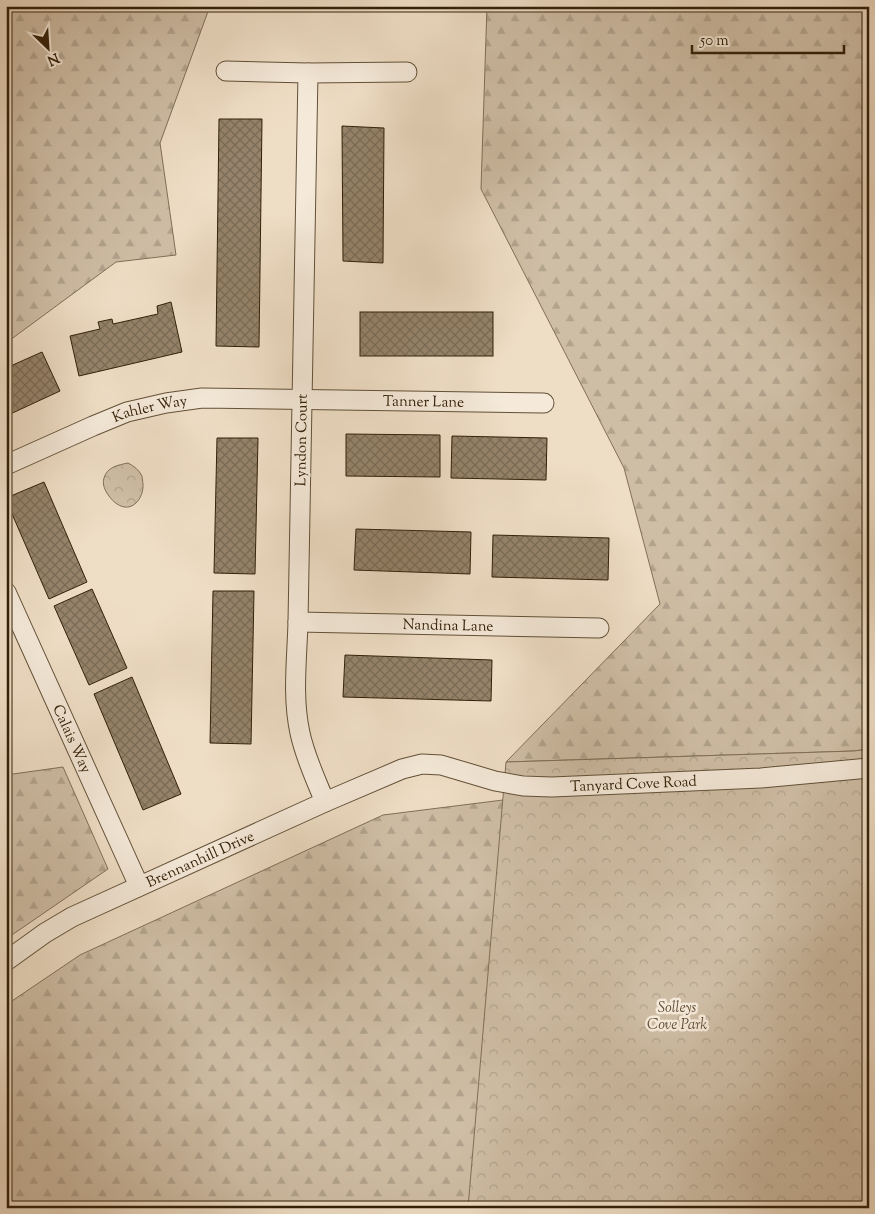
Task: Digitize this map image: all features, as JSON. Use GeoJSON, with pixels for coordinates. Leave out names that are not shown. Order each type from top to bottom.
{"type":"FeatureCollection","features":[{"type":"Feature","properties":{"kind":"street"},"geometry":{"type":"LineString","coordinates":[[226,71],[308,73],[407,72]]}},
{"type":"Feature","properties":{"kind":"street","name":"Lyndon Court"},"geometry":{"type":"LineString","coordinates":[[308,73],[296,704],[300,734],[326,802]]}},
{"type":"Feature","properties":{"kind":"street","name":"Kahler Way"},"geometry":{"type":"LineString","coordinates":[[6,465],[127,412],[166,403],[202,398],[302,400]]}},
{"type":"Feature","properties":{"kind":"street","name":"Tanner Lane"},"geometry":{"type":"LineString","coordinates":[[302,400],[544,403]]}},
{"type":"Feature","properties":{"kind":"street","name":"Calais Way"},"geometry":{"type":"LineString","coordinates":[[6,592],[139,886]]}},
{"type":"Feature","properties":{"kind":"street","name":"Nandina Lane"},"geometry":{"type":"LineString","coordinates":[[298,622],[599,628]]}},
{"type":"Feature","properties":{"kind":"street","name":"Tanyard Cove Road"},"geometry":{"type":"LineString","coordinates":[[402,769],[422,764],[441,765],[495,782],[552,788],[761,778],[869,768]]}},
{"type":"Feature","properties":{"kind":"street","name":"Brennanhill Drive"},"geometry":{"type":"LineString","coordinates":[[6,961],[45,933],[72,917],[402,769]]}},
{"type":"Feature","properties":{"kind":"green space"},"geometry":{"type":"Polygon","coordinates":[[[6,6],[210,6],[160,143],[176,255],[116,262],[6,343],[6,6]]]}},
{"type":"Feature","properties":{"kind":"green space"},"geometry":{"type":"Polygon","coordinates":[[[487,6],[869,6],[869,749],[506,762],[660,604],[624,468],[481,189],[487,6]]]}},
{"type":"Feature","properties":{"kind":"green space"},"geometry":{"type":"Polygon","coordinates":[[[128,463],[142,476],[143,489],[136,503],[132,506],[122,507],[106,492],[103,483],[105,474],[110,469],[128,463]]]}},
{"type":"Feature","properties":{"kind":"green space","name":"Solleys Cove Park"},"geometry":{"type":"Polygon","coordinates":[[[869,749],[869,1208],[468,1208],[506,762],[869,749]]]}},
{"type":"Feature","properties":{"kind":"green space"},"geometry":{"type":"Polygon","coordinates":[[[63,767],[108,869],[6,939],[6,775],[63,767]]]}},
{"type":"Feature","properties":{"kind":"green space"},"geometry":{"type":"Polygon","coordinates":[[[503,800],[869,1208],[6,1208],[6,1005],[80,955],[383,815],[503,800]]]}},
{"type":"Feature","properties":{"kind":"building"},"geometry":{"type":"Polygon","coordinates":[[[219,119],[262,119],[259,347],[216,346],[219,119]]]}},
{"type":"Feature","properties":{"kind":"building"},"geometry":{"type":"Polygon","coordinates":[[[342,126],[384,128],[383,263],[343,261],[342,126]]]}},
{"type":"Feature","properties":{"kind":"building"},"geometry":{"type":"Polygon","coordinates":[[[171,302],[182,352],[79,376],[70,336],[100,329],[98,322],[112,319],[113,324],[158,314],[157,306],[171,302]]]}},
{"type":"Feature","properties":{"kind":"building"},"geometry":{"type":"Polygon","coordinates":[[[360,312],[493,312],[493,356],[360,356],[360,312]]]}},
{"type":"Feature","properties":{"kind":"building"},"geometry":{"type":"Polygon","coordinates":[[[42,352],[60,391],[6,416],[6,368],[42,352]]]}},
{"type":"Feature","properties":{"kind":"building"},"geometry":{"type":"Polygon","coordinates":[[[346,434],[440,435],[440,477],[346,476],[346,434]]]}},
{"type":"Feature","properties":{"kind":"building"},"geometry":{"type":"Polygon","coordinates":[[[452,436],[547,438],[546,480],[451,478],[452,436]]]}},
{"type":"Feature","properties":{"kind":"building"},"geometry":{"type":"Polygon","coordinates":[[[217,438],[258,438],[255,574],[214,573],[217,438]]]}},
{"type":"Feature","properties":{"kind":"building"},"geometry":{"type":"Polygon","coordinates":[[[44,482],[87,582],[49,599],[6,500],[6,498],[44,482]]]}},
{"type":"Feature","properties":{"kind":"building"},"geometry":{"type":"Polygon","coordinates":[[[356,529],[471,532],[470,574],[354,570],[356,529]]]}},
{"type":"Feature","properties":{"kind":"building"},"geometry":{"type":"Polygon","coordinates":[[[493,535],[609,538],[608,580],[492,577],[493,535]]]}},
{"type":"Feature","properties":{"kind":"building"},"geometry":{"type":"Polygon","coordinates":[[[92,589],[127,668],[89,685],[54,606],[92,589]]]}},
{"type":"Feature","properties":{"kind":"building"},"geometry":{"type":"Polygon","coordinates":[[[213,591],[254,591],[251,744],[210,743],[213,591]]]}},
{"type":"Feature","properties":{"kind":"building"},"geometry":{"type":"Polygon","coordinates":[[[345,655],[492,660],[491,701],[343,697],[345,655]]]}},
{"type":"Feature","properties":{"kind":"building"},"geometry":{"type":"Polygon","coordinates":[[[132,677],[181,794],[143,810],[94,694],[132,677]]]}},
{"type":"Feature","properties":{"kind":"building"},"geometry":{"type":"Polygon","coordinates":[[[6,691],[12,703],[6,706],[6,691]]]}}]}
